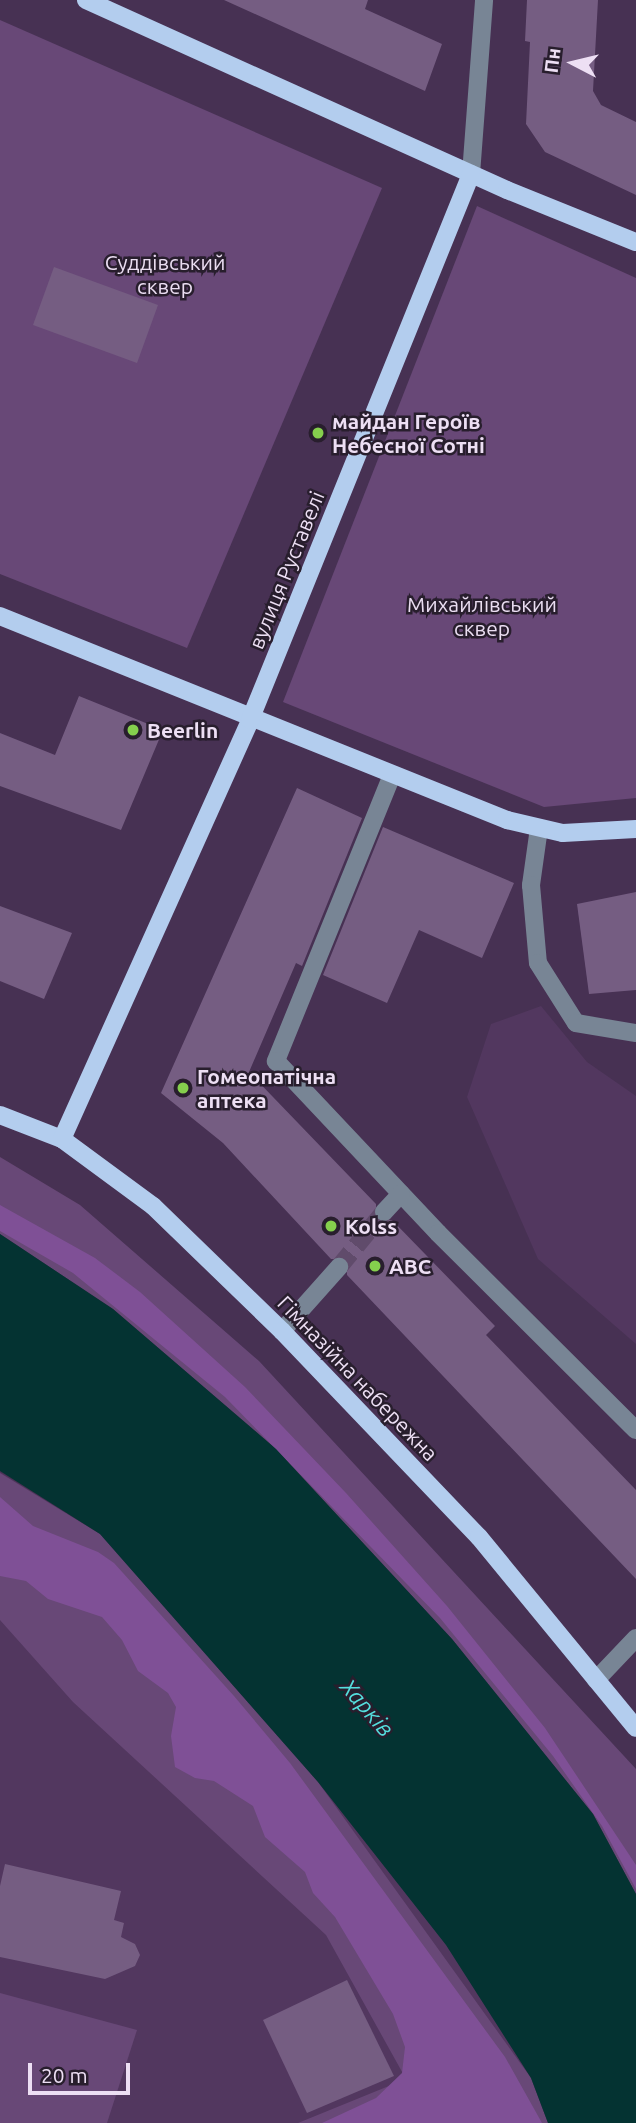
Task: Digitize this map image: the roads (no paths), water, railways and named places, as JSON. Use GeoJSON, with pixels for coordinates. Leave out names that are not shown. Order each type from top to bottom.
{"type":"FeatureCollection","features":[{"type":"Feature","properties":{"kind":"main road"},"geometry":{"type":"LineString","coordinates":[[86,0],[471,174],[636,242]]}},
{"type":"Feature","properties":{"kind":"main road","name":"вулиця Руставелі"},"geometry":{"type":"LineString","coordinates":[[62,1139],[250,719],[471,174]]}},
{"type":"Feature","properties":{"kind":"main road"},"geometry":{"type":"LineString","coordinates":[[0,616],[392,775],[539,828],[591,834],[636,829]]}},
{"type":"Feature","properties":{"kind":"main road","name":"Гімназійна набережна"},"geometry":{"type":"LineString","coordinates":[[0,1115],[62,1139],[153,1206],[282,1331],[479,1536],[636,1728]]}},
{"type":"Feature","properties":{"kind":"street","name":"вулиця Руставелі"},"geometry":{"type":"LineString","coordinates":[[471,174],[484,0]]}},
{"type":"Feature","properties":{"kind":"street"},"geometry":{"type":"LineString","coordinates":[[392,775],[276,1060],[401,1194],[636,1430]]}},
{"type":"Feature","properties":{"kind":"street"},"geometry":{"type":"LineString","coordinates":[[539,828],[531,885],[538,962],[576,1023],[636,1033]]}},
{"type":"Feature","properties":{"kind":"street"},"geometry":{"type":"LineString","coordinates":[[384,1212],[401,1194]]}},
{"type":"Feature","properties":{"kind":"street"},"geometry":{"type":"LineString","coordinates":[[282,1331],[339,1267]]}},
{"type":"Feature","properties":{"kind":"street"},"geometry":{"type":"LineString","coordinates":[[596,1680],[636,1638]]}},
{"type":"Feature","properties":{"kind":"water","name":"Харків"},"geometry":{"type":"Polygon","coordinates":[[[0,1234],[113,1309],[276,1449],[452,1639],[593,1814],[636,1894],[636,2123],[548,2123],[531,2078],[446,1945],[318,1782],[100,1534],[0,1471],[0,1234]]]}},
{"type":"Feature","properties":{"kind":"tunnel"},"geometry":{"type":"LineString","coordinates":[[339,1267],[384,1212]]}},
{"type":"Feature","properties":{"kind":"place","name":"майдан Героїв Небесної Сотні"},"geometry":{"type":"Point","coordinates":[318,433]}},
{"type":"Feature","properties":{"kind":"place","name":"Beеrlin"},"geometry":{"type":"Point","coordinates":[133,730]}},
{"type":"Feature","properties":{"kind":"place","name":"Гомеопатічна аптека"},"geometry":{"type":"Point","coordinates":[183,1088]}},
{"type":"Feature","properties":{"kind":"place","name":"Kolss"},"geometry":{"type":"Point","coordinates":[331,1226]}},
{"type":"Feature","properties":{"kind":"place","name":"ABC"},"geometry":{"type":"Point","coordinates":[375,1266]}},
{"type":"Feature","properties":{"kind":"park label","name":"Суддівський сквер"},"geometry":{"type":"Point","coordinates":[165,274]}},
{"type":"Feature","properties":{"kind":"park label","name":"Михайлівський сквер"},"geometry":{"type":"Point","coordinates":[482,616]}}]}
